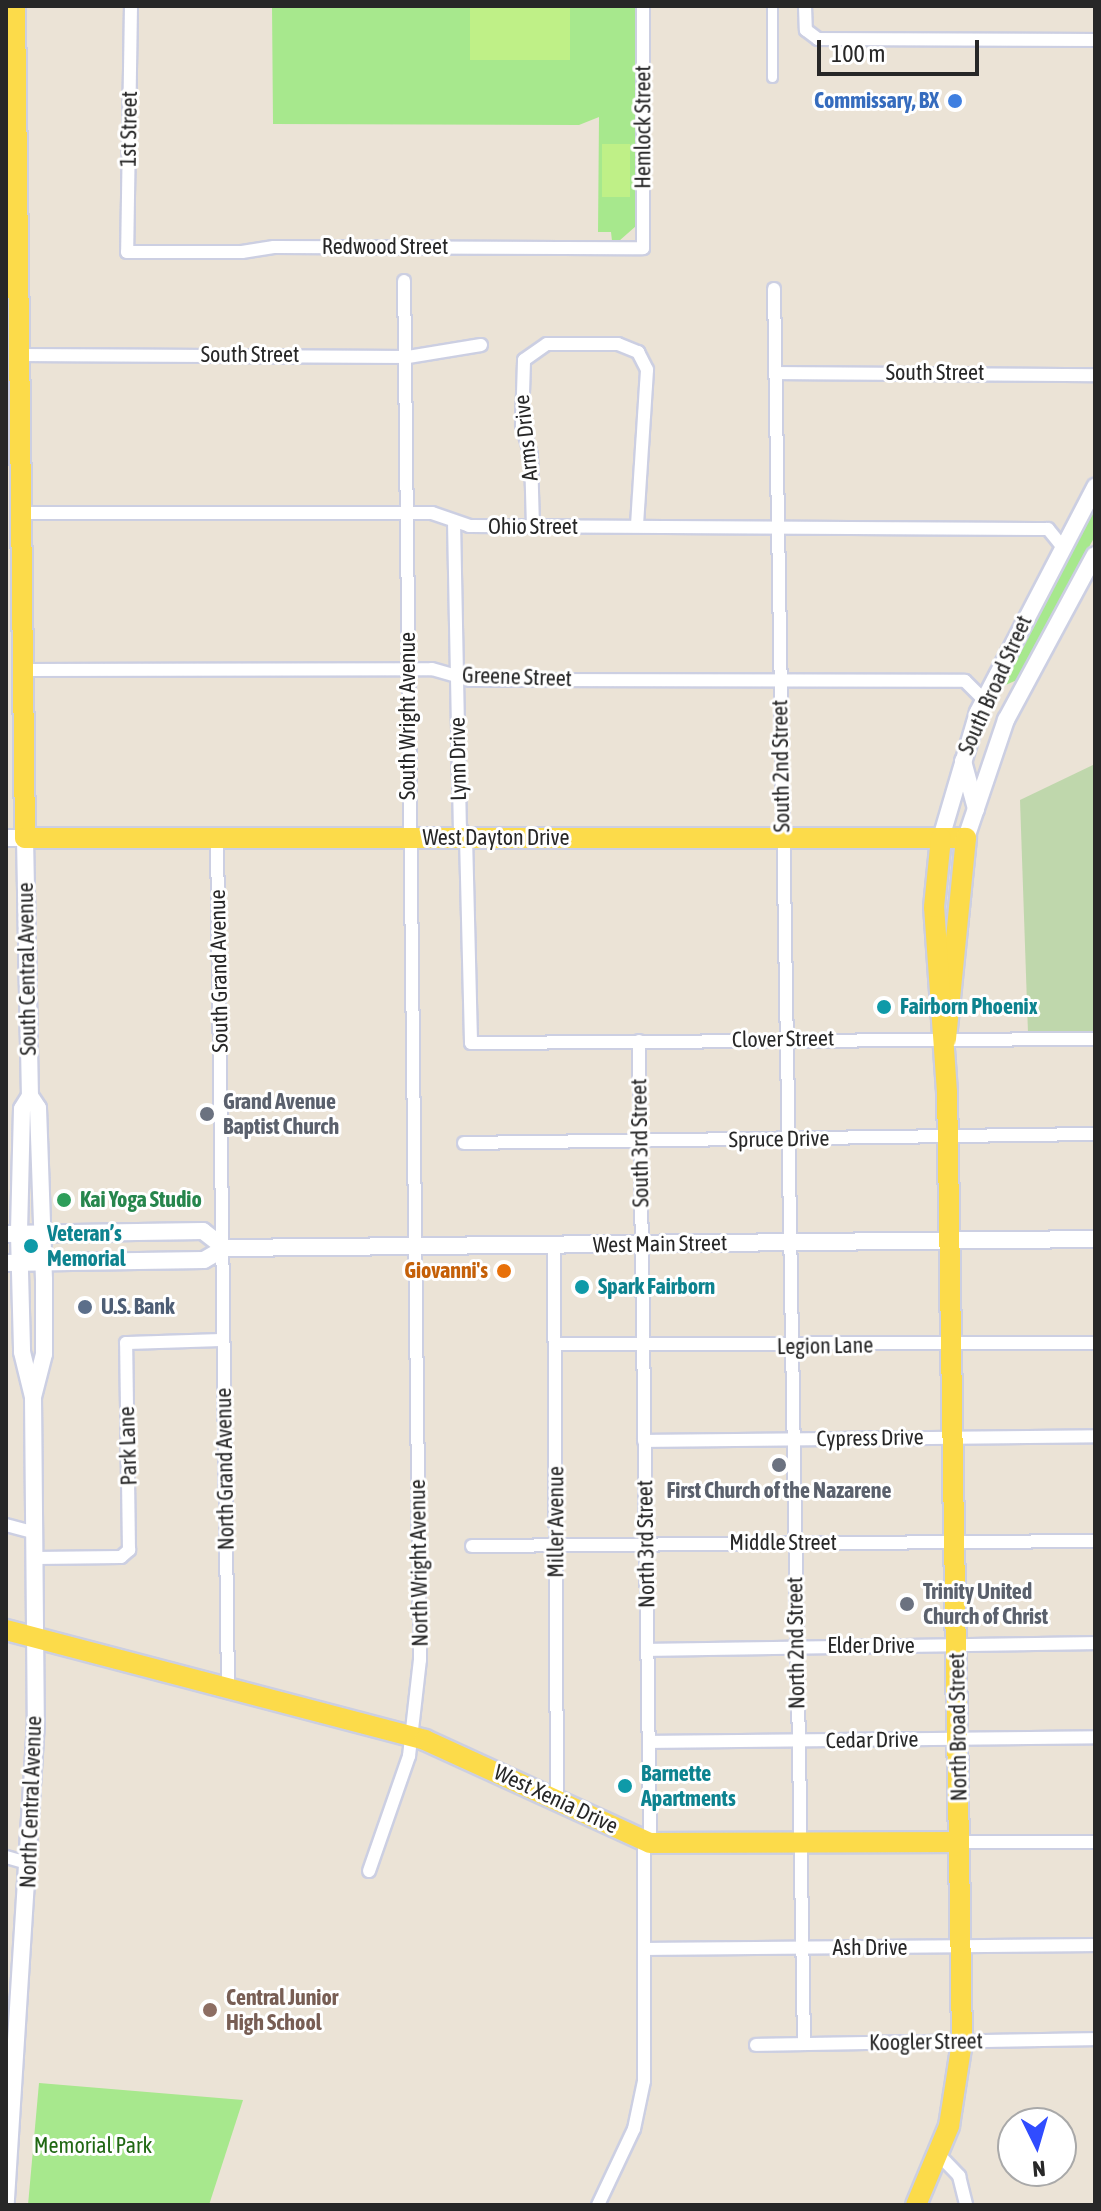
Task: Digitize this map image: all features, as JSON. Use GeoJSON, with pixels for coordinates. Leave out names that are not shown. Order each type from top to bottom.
{"type":"FeatureCollection","features":[{"type":"Feature","properties":{"kind":"main road","name":"South Central Avenue"},"geometry":{"type":"LineString","coordinates":[[12,13],[22,670],[16,838]]}},
{"type":"Feature","properties":{"kind":"main road","name":"West Dayton Drive"},"geometry":{"type":"LineString","coordinates":[[16,838],[966,838]]}},
{"type":"Feature","properties":{"kind":"main road","name":"South Broad Street"},"geometry":{"type":"LineString","coordinates":[[941,838],[934,907],[946,1039],[949,1241]]}},
{"type":"Feature","properties":{"kind":"main road","name":"South Broad Street"},"geometry":{"type":"LineString","coordinates":[[946,1039],[966,838]]}},
{"type":"Feature","properties":{"kind":"main road","name":"North Broad Street"},"geometry":{"type":"LineString","coordinates":[[916,2205],[940,2156],[955,2105],[962,2042],[949,1241]]}},
{"type":"Feature","properties":{"kind":"main road","name":"West Xenia Drive"},"geometry":{"type":"LineString","coordinates":[[6,1630],[411,1737],[557,1799],[647,1842],[959,1842]]}},
{"type":"Feature","properties":{"kind":"street","name":"1st Street"},"geometry":{"type":"LineString","coordinates":[[127,252],[131,6]]}},
{"type":"Feature","properties":{"kind":"street","name":"Hemlock Street"},"geometry":{"type":"LineString","coordinates":[[643,6],[643,248]]}},
{"type":"Feature","properties":{"kind":"street"},"geometry":{"type":"LineString","coordinates":[[772,6],[772,77]]}},
{"type":"Feature","properties":{"kind":"street"},"geometry":{"type":"LineString","coordinates":[[805,6],[809,35],[1095,40]]}},
{"type":"Feature","properties":{"kind":"street","name":"Redwood Street"},"geometry":{"type":"LineString","coordinates":[[127,252],[643,248]]}},
{"type":"Feature","properties":{"kind":"street","name":"South Wright Avenue"},"geometry":{"type":"LineString","coordinates":[[404,281],[414,1247]]}},
{"type":"Feature","properties":{"kind":"street","name":"South 2nd Street"},"geometry":{"type":"LineString","coordinates":[[774,289],[788,1243]]}},
{"type":"Feature","properties":{"kind":"street","name":"Arms Drive"},"geometry":{"type":"LineString","coordinates":[[533,527],[522,365],[539,346],[576,344],[626,345],[645,363],[646,418],[638,454],[637,526]]}},
{"type":"Feature","properties":{"kind":"street","name":"South Street"},"geometry":{"type":"LineString","coordinates":[[17,355],[435,356],[453,347],[481,345]]}},
{"type":"Feature","properties":{"kind":"street","name":"South Street"},"geometry":{"type":"LineString","coordinates":[[775,373],[1095,375]]}},
{"type":"Feature","properties":{"kind":"street","name":"South Broad Street"},"geometry":{"type":"LineString","coordinates":[[941,838],[963,754],[984,700],[1095,487]]}},
{"type":"Feature","properties":{"kind":"street","name":"Ohio Street"},"geometry":{"type":"LineString","coordinates":[[20,513],[407,513],[438,514],[469,526],[1048,529],[1062,546]]}},
{"type":"Feature","properties":{"kind":"street","name":"Lynn Drive"},"geometry":{"type":"LineString","coordinates":[[454,521],[460,827],[466,837],[471,1043]]}},
{"type":"Feature","properties":{"kind":"street","name":"South Broad Street"},"geometry":{"type":"LineString","coordinates":[[966,838],[1006,720],[1095,555]]}},
{"type":"Feature","properties":{"kind":"street","name":"Greene Street"},"geometry":{"type":"LineString","coordinates":[[22,670],[438,670],[456,677],[965,681],[984,700]]}},
{"type":"Feature","properties":{"kind":"street"},"geometry":{"type":"LineString","coordinates":[[963,754],[968,795],[976,809]]}},
{"type":"Feature","properties":{"kind":"street","name":"South Central Avenue"},"geometry":{"type":"LineString","coordinates":[[16,838],[30,1096],[38,1108],[42,1234]]}},
{"type":"Feature","properties":{"kind":"street","name":"South Grand Avenue"},"geometry":{"type":"LineString","coordinates":[[217,838],[225,1248]]}},
{"type":"Feature","properties":{"kind":"street","name":"Clover Street"},"geometry":{"type":"LineString","coordinates":[[471,1043],[1095,1039]]}},
{"type":"Feature","properties":{"kind":"street","name":"South 3rd Street"},"geometry":{"type":"LineString","coordinates":[[639,1041],[641,1244]]}},
{"type":"Feature","properties":{"kind":"street","name":"South Central Avenue"},"geometry":{"type":"LineString","coordinates":[[13,1234],[22,1109],[30,1096]]}},
{"type":"Feature","properties":{"kind":"street","name":"Spruce Drive"},"geometry":{"type":"LineString","coordinates":[[464,1143],[1095,1134]]}},
{"type":"Feature","properties":{"kind":"street","name":"West Main Street"},"geometry":{"type":"LineString","coordinates":[[13,1234],[203,1231],[225,1248]]}},
{"type":"Feature","properties":{"kind":"street","name":"North Central Avenue"},"geometry":{"type":"LineString","coordinates":[[6,2205],[12,2030],[30,1864],[35,1558],[33,1397],[22,1352],[13,1234]]}},
{"type":"Feature","properties":{"kind":"street","name":"North Central Avenue"},"geometry":{"type":"LineString","coordinates":[[33,1397],[44,1354],[42,1234]]}},
{"type":"Feature","properties":{"kind":"street","name":"West Main Street"},"geometry":{"type":"LineString","coordinates":[[13,1263],[204,1260],[225,1248],[1095,1239]]}},
{"type":"Feature","properties":{"kind":"street","name":"North 2nd Street"},"geometry":{"type":"LineString","coordinates":[[788,1243],[804,2044]]}},
{"type":"Feature","properties":{"kind":"street","name":"North 3rd Street"},"geometry":{"type":"LineString","coordinates":[[598,2205],[621,2162],[639,2108],[647,2049],[649,1742],[641,1244]]}},
{"type":"Feature","properties":{"kind":"street","name":"Miller Avenue"},"geometry":{"type":"LineString","coordinates":[[554,1245],[557,1799]]}},
{"type":"Feature","properties":{"kind":"street","name":"North Wright Avenue"},"geometry":{"type":"LineString","coordinates":[[369,1871],[411,1737],[420,1660],[414,1247]]}},
{"type":"Feature","properties":{"kind":"street","name":"North Grand Avenue"},"geometry":{"type":"LineString","coordinates":[[225,1248],[223,1340],[228,1689]]}},
{"type":"Feature","properties":{"kind":"street","name":"Park Lane"},"geometry":{"type":"LineString","coordinates":[[35,1558],[121,1557],[129,1550],[126,1343],[223,1340]]}},
{"type":"Feature","properties":{"kind":"street","name":"Legion Lane"},"geometry":{"type":"LineString","coordinates":[[555,1344],[790,1347],[1095,1343]]}},
{"type":"Feature","properties":{"kind":"street","name":"Cypress Drive"},"geometry":{"type":"LineString","coordinates":[[644,1441],[1095,1436]]}},
{"type":"Feature","properties":{"kind":"street"},"geometry":{"type":"LineString","coordinates":[[6,1525],[35,1533]]}},
{"type":"Feature","properties":{"kind":"street","name":"Middle Street"},"geometry":{"type":"LineString","coordinates":[[472,1546],[1095,1541]]}},
{"type":"Feature","properties":{"kind":"street","name":"Elder Drive"},"geometry":{"type":"LineString","coordinates":[[648,1650],[1095,1643]]}},
{"type":"Feature","properties":{"kind":"street","name":"Cedar Drive"},"geometry":{"type":"LineString","coordinates":[[649,1742],[1095,1737]]}},
{"type":"Feature","properties":{"kind":"street","name":"West Xenia Drive"},"geometry":{"type":"LineString","coordinates":[[959,1842],[1095,1842]]}},
{"type":"Feature","properties":{"kind":"street"},"geometry":{"type":"LineString","coordinates":[[6,1857],[30,1864]]}},
{"type":"Feature","properties":{"kind":"street","name":"Ash Drive"},"geometry":{"type":"LineString","coordinates":[[646,1949],[1095,1945]]}},
{"type":"Feature","properties":{"kind":"street","name":"Koogler Street"},"geometry":{"type":"LineString","coordinates":[[756,2045],[1095,2039]]}},
{"type":"Feature","properties":{"kind":"street"},"geometry":{"type":"LineString","coordinates":[[940,2156],[959,2176],[966,2205]]}},
{"type":"Feature","properties":{"kind":"green space"},"geometry":{"type":"Polygon","coordinates":[[[272,6],[638,6],[636,226],[619,241],[612,241],[611,232],[598,232],[599,117],[579,125],[273,124],[272,6]]]}},
{"type":"Feature","properties":{"kind":"green space"},"geometry":{"type":"Polygon","coordinates":[[[470,6],[570,6],[570,60],[470,60],[470,6]]]}},
{"type":"Feature","properties":{"kind":"green space"},"geometry":{"type":"Polygon","coordinates":[[[602,144],[630,144],[630,197],[602,197],[602,144]]]}},
{"type":"Feature","properties":{"kind":"green space"},"geometry":{"type":"Polygon","coordinates":[[[1095,501],[1095,536],[1017,680],[1001,687],[1095,501]]]}},
{"type":"Feature","properties":{"kind":"green space"},"geometry":{"type":"Polygon","coordinates":[[[1095,764],[1095,1034],[1028,1033],[1020,800],[1095,764]]]}},
{"type":"Feature","properties":{"kind":"green space","name":"Memorial Park"},"geometry":{"type":"Polygon","coordinates":[[[39,2083],[243,2100],[209,2205],[28,2205],[39,2083]]]}},
{"type":"Feature","properties":{"kind":"place","name":"Commissary, BX"},"geometry":{"type":"Point","coordinates":[955,101]}},
{"type":"Feature","properties":{"kind":"place","name":"Fairborn Phoenix"},"geometry":{"type":"Point","coordinates":[884,1007]}},
{"type":"Feature","properties":{"kind":"place","name":"Grand Avenue Baptist Church"},"geometry":{"type":"Point","coordinates":[207,1114]}},
{"type":"Feature","properties":{"kind":"place","name":"Kai Yoga Studio"},"geometry":{"type":"Point","coordinates":[64,1200]}},
{"type":"Feature","properties":{"kind":"place","name":"Veteran’s Memorial"},"geometry":{"type":"Point","coordinates":[31,1246]}},
{"type":"Feature","properties":{"kind":"place","name":"Giovanni's"},"geometry":{"type":"Point","coordinates":[504,1271]}},
{"type":"Feature","properties":{"kind":"place","name":"Spark Fairborn"},"geometry":{"type":"Point","coordinates":[582,1287]}},
{"type":"Feature","properties":{"kind":"place","name":"U.S. Bank"},"geometry":{"type":"Point","coordinates":[85,1307]}},
{"type":"Feature","properties":{"kind":"place","name":"First Church of the Nazarene"},"geometry":{"type":"Point","coordinates":[779,1465]}},
{"type":"Feature","properties":{"kind":"place","name":"Trinity United Church of Christ"},"geometry":{"type":"Point","coordinates":[907,1604]}},
{"type":"Feature","properties":{"kind":"place","name":"Barnette Apartments"},"geometry":{"type":"Point","coordinates":[625,1786]}},
{"type":"Feature","properties":{"kind":"place","name":"Central Junior High School"},"geometry":{"type":"Point","coordinates":[210,2010]}}]}
